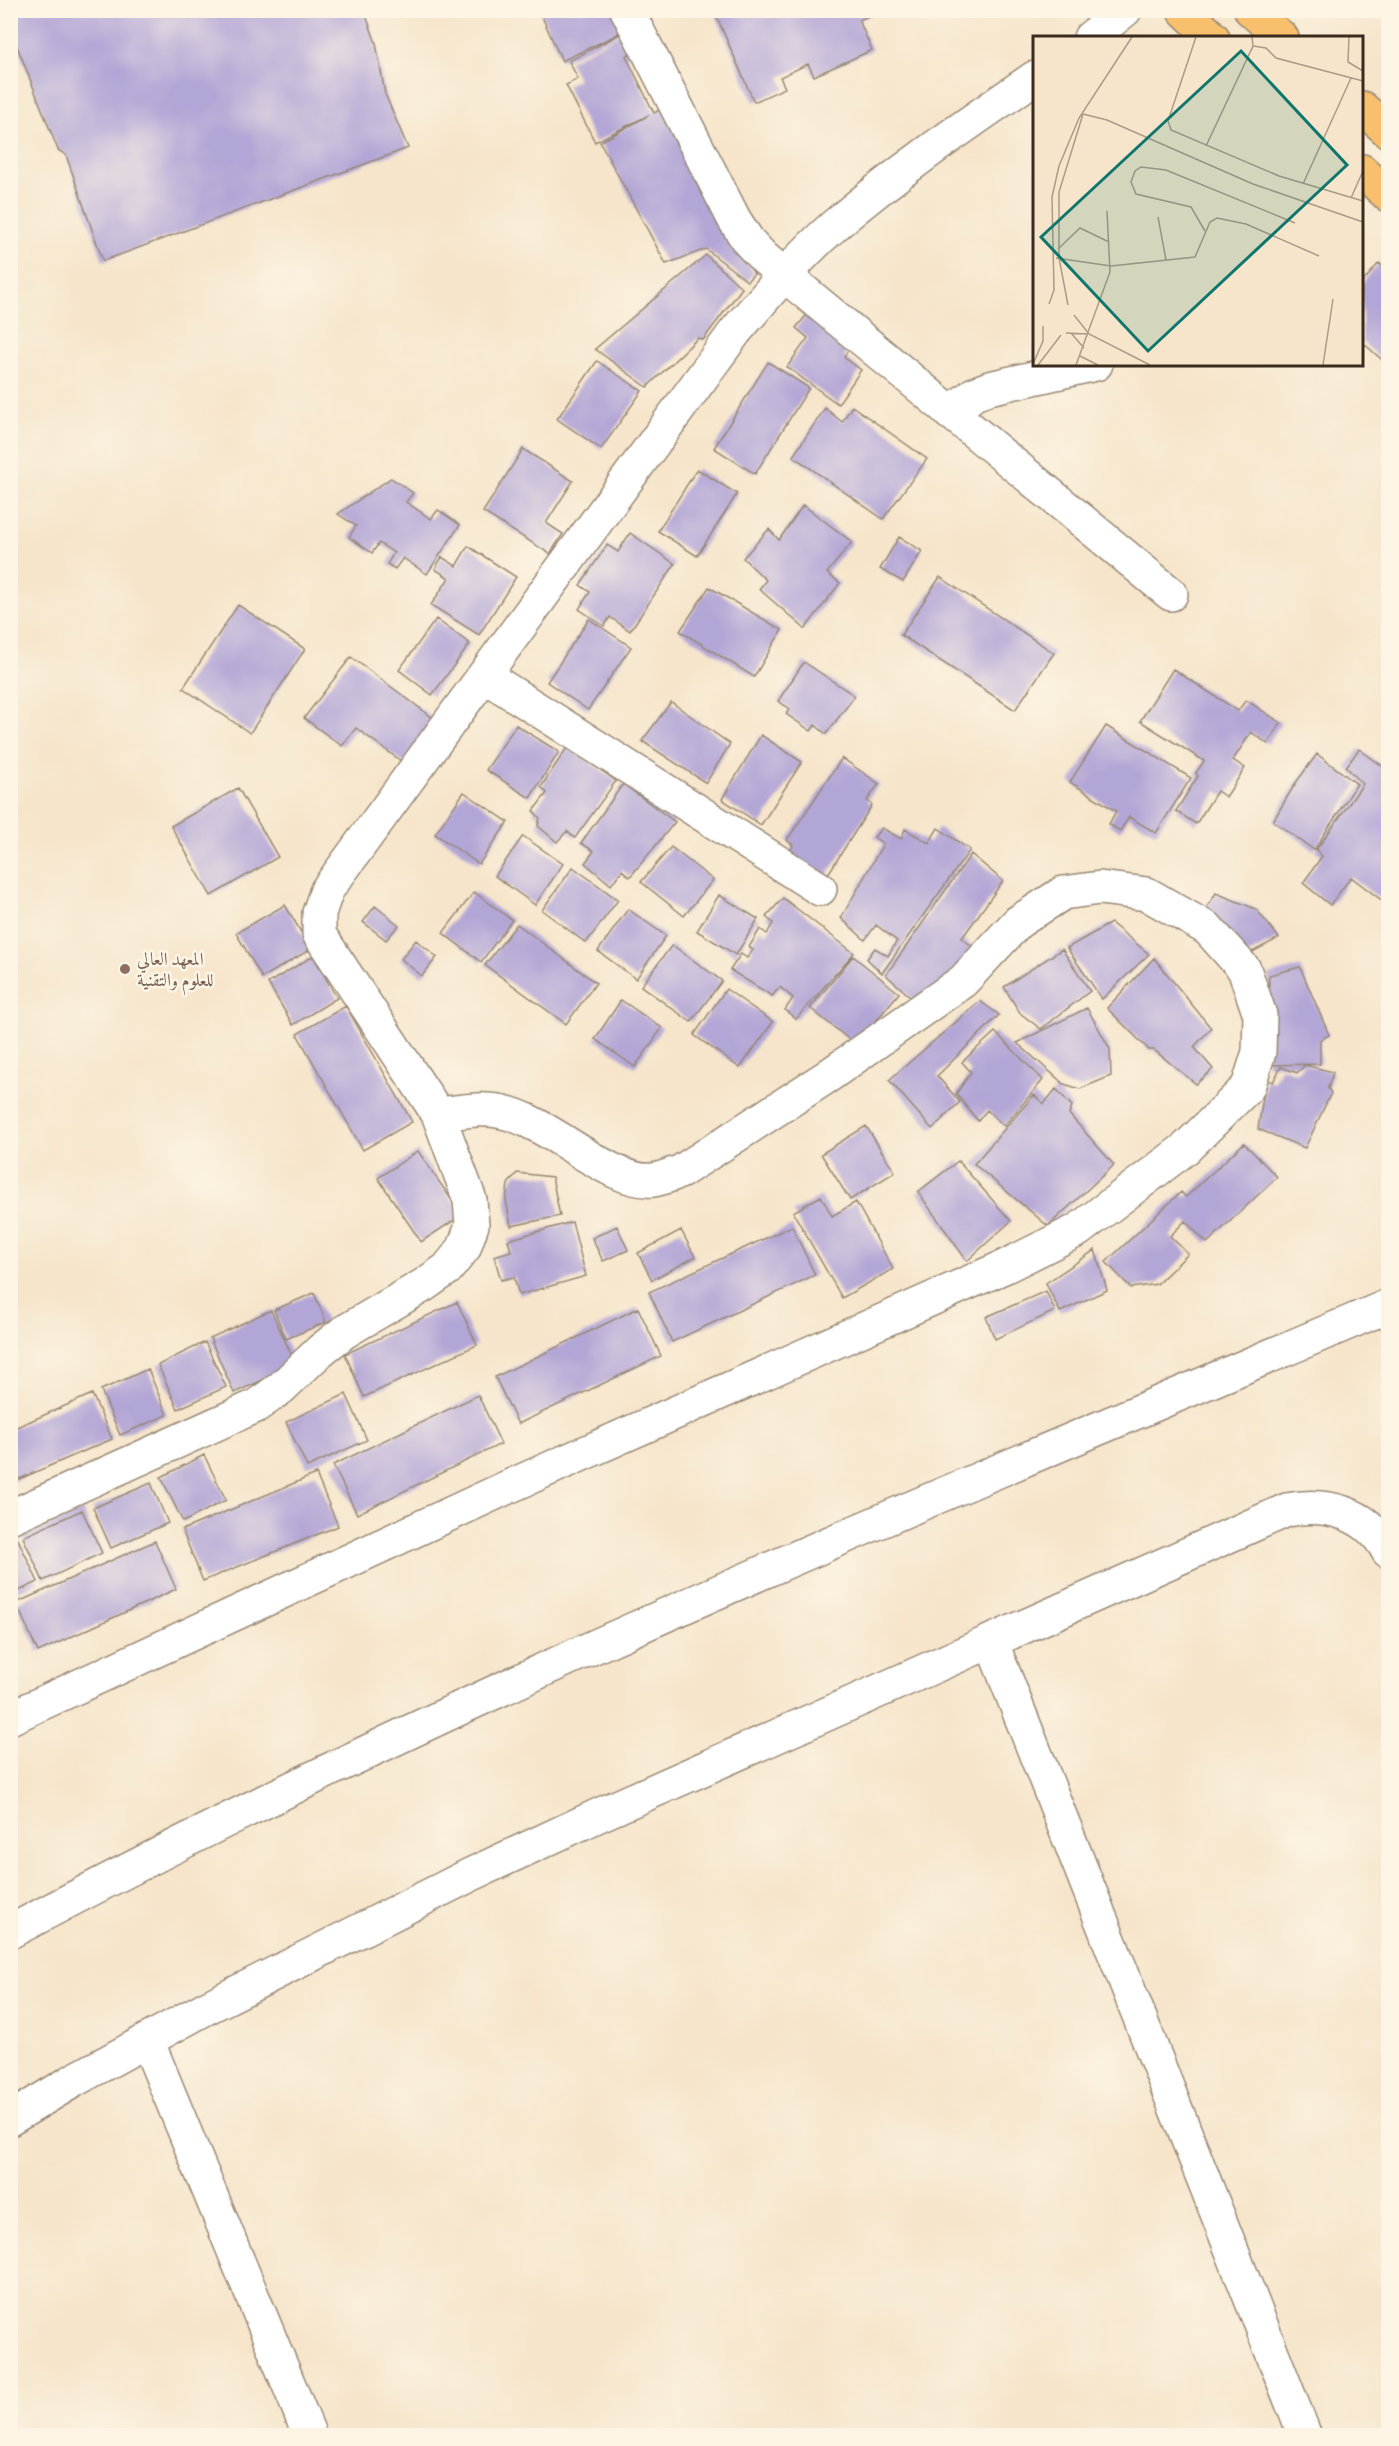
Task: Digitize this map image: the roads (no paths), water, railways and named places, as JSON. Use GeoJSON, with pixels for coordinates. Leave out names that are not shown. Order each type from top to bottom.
{"type":"FeatureCollection","features":[{"type":"Feature","properties":{"kind":"main road"},"geometry":{"type":"LineString","coordinates":[[1184,10],[1211,36]]}},
{"type":"Feature","properties":{"kind":"main road"},"geometry":{"type":"LineString","coordinates":[[1251,10],[1280,36]]}},
{"type":"Feature","properties":{"kind":"main road"},"geometry":{"type":"LineString","coordinates":[[1363,109],[1389,131]]}},
{"type":"Feature","properties":{"kind":"main road"},"geometry":{"type":"LineString","coordinates":[[1363,172],[1389,195]]}},
{"type":"Feature","properties":{"kind":"street"},"geometry":{"type":"LineString","coordinates":[[627,10],[734,219],[748,241],[783,276],[1171,594]]}},
{"type":"Feature","properties":{"kind":"street"},"geometry":{"type":"LineString","coordinates":[[1092,36],[1125,10]]}},
{"type":"Feature","properties":{"kind":"street"},"geometry":{"type":"LineString","coordinates":[[10,1517],[256,1407],[344,1332],[424,1285],[447,1269],[465,1248],[472,1225],[470,1200],[438,1114],[320,934],[319,912],[327,890],[735,332],[783,276],[834,226],[903,171],[1033,79]]}},
{"type":"Feature","properties":{"kind":"street"},"geometry":{"type":"LineString","coordinates":[[950,413],[974,394],[989,388],[1087,366]]}},
{"type":"Feature","properties":{"kind":"street"},"geometry":{"type":"LineString","coordinates":[[485,676],[820,889]]}},
{"type":"Feature","properties":{"kind":"street"},"geometry":{"type":"LineString","coordinates":[[10,1718],[508,1487],[1006,1266],[1078,1230],[1186,1148],[1248,1087],[1259,1052],[1260,1015],[1244,969],[1208,929],[1147,894],[1100,888],[1063,893],[1018,922],[963,981],[828,1076],[680,1172],[653,1180],[630,1178],[588,1156],[536,1124],[502,1112],[471,1110],[438,1114]]}},
{"type":"Feature","properties":{"kind":"street"},"geometry":{"type":"LineString","coordinates":[[10,1932],[125,1870],[490,1695],[774,1567],[1389,1306]]}},
{"type":"Feature","properties":{"kind":"street"},"geometry":{"type":"LineString","coordinates":[[10,2119],[147,2040],[343,1938],[481,1870],[610,1810],[1287,1510],[1307,1506],[1344,1512],[1360,1520],[1374,1531],[1389,1551]]}},
{"type":"Feature","properties":{"kind":"street"},"geometry":{"type":"LineString","coordinates":[[991,1641],[1305,2436]]}},
{"type":"Feature","properties":{"kind":"street"},"geometry":{"type":"LineString","coordinates":[[147,2040],[310,2436]]}},
{"type":"Feature","properties":{"kind":"place","name":"المعهد العالي للعلوم والتقنية"},"geometry":{"type":"Point","coordinates":[125,969]}}]}
